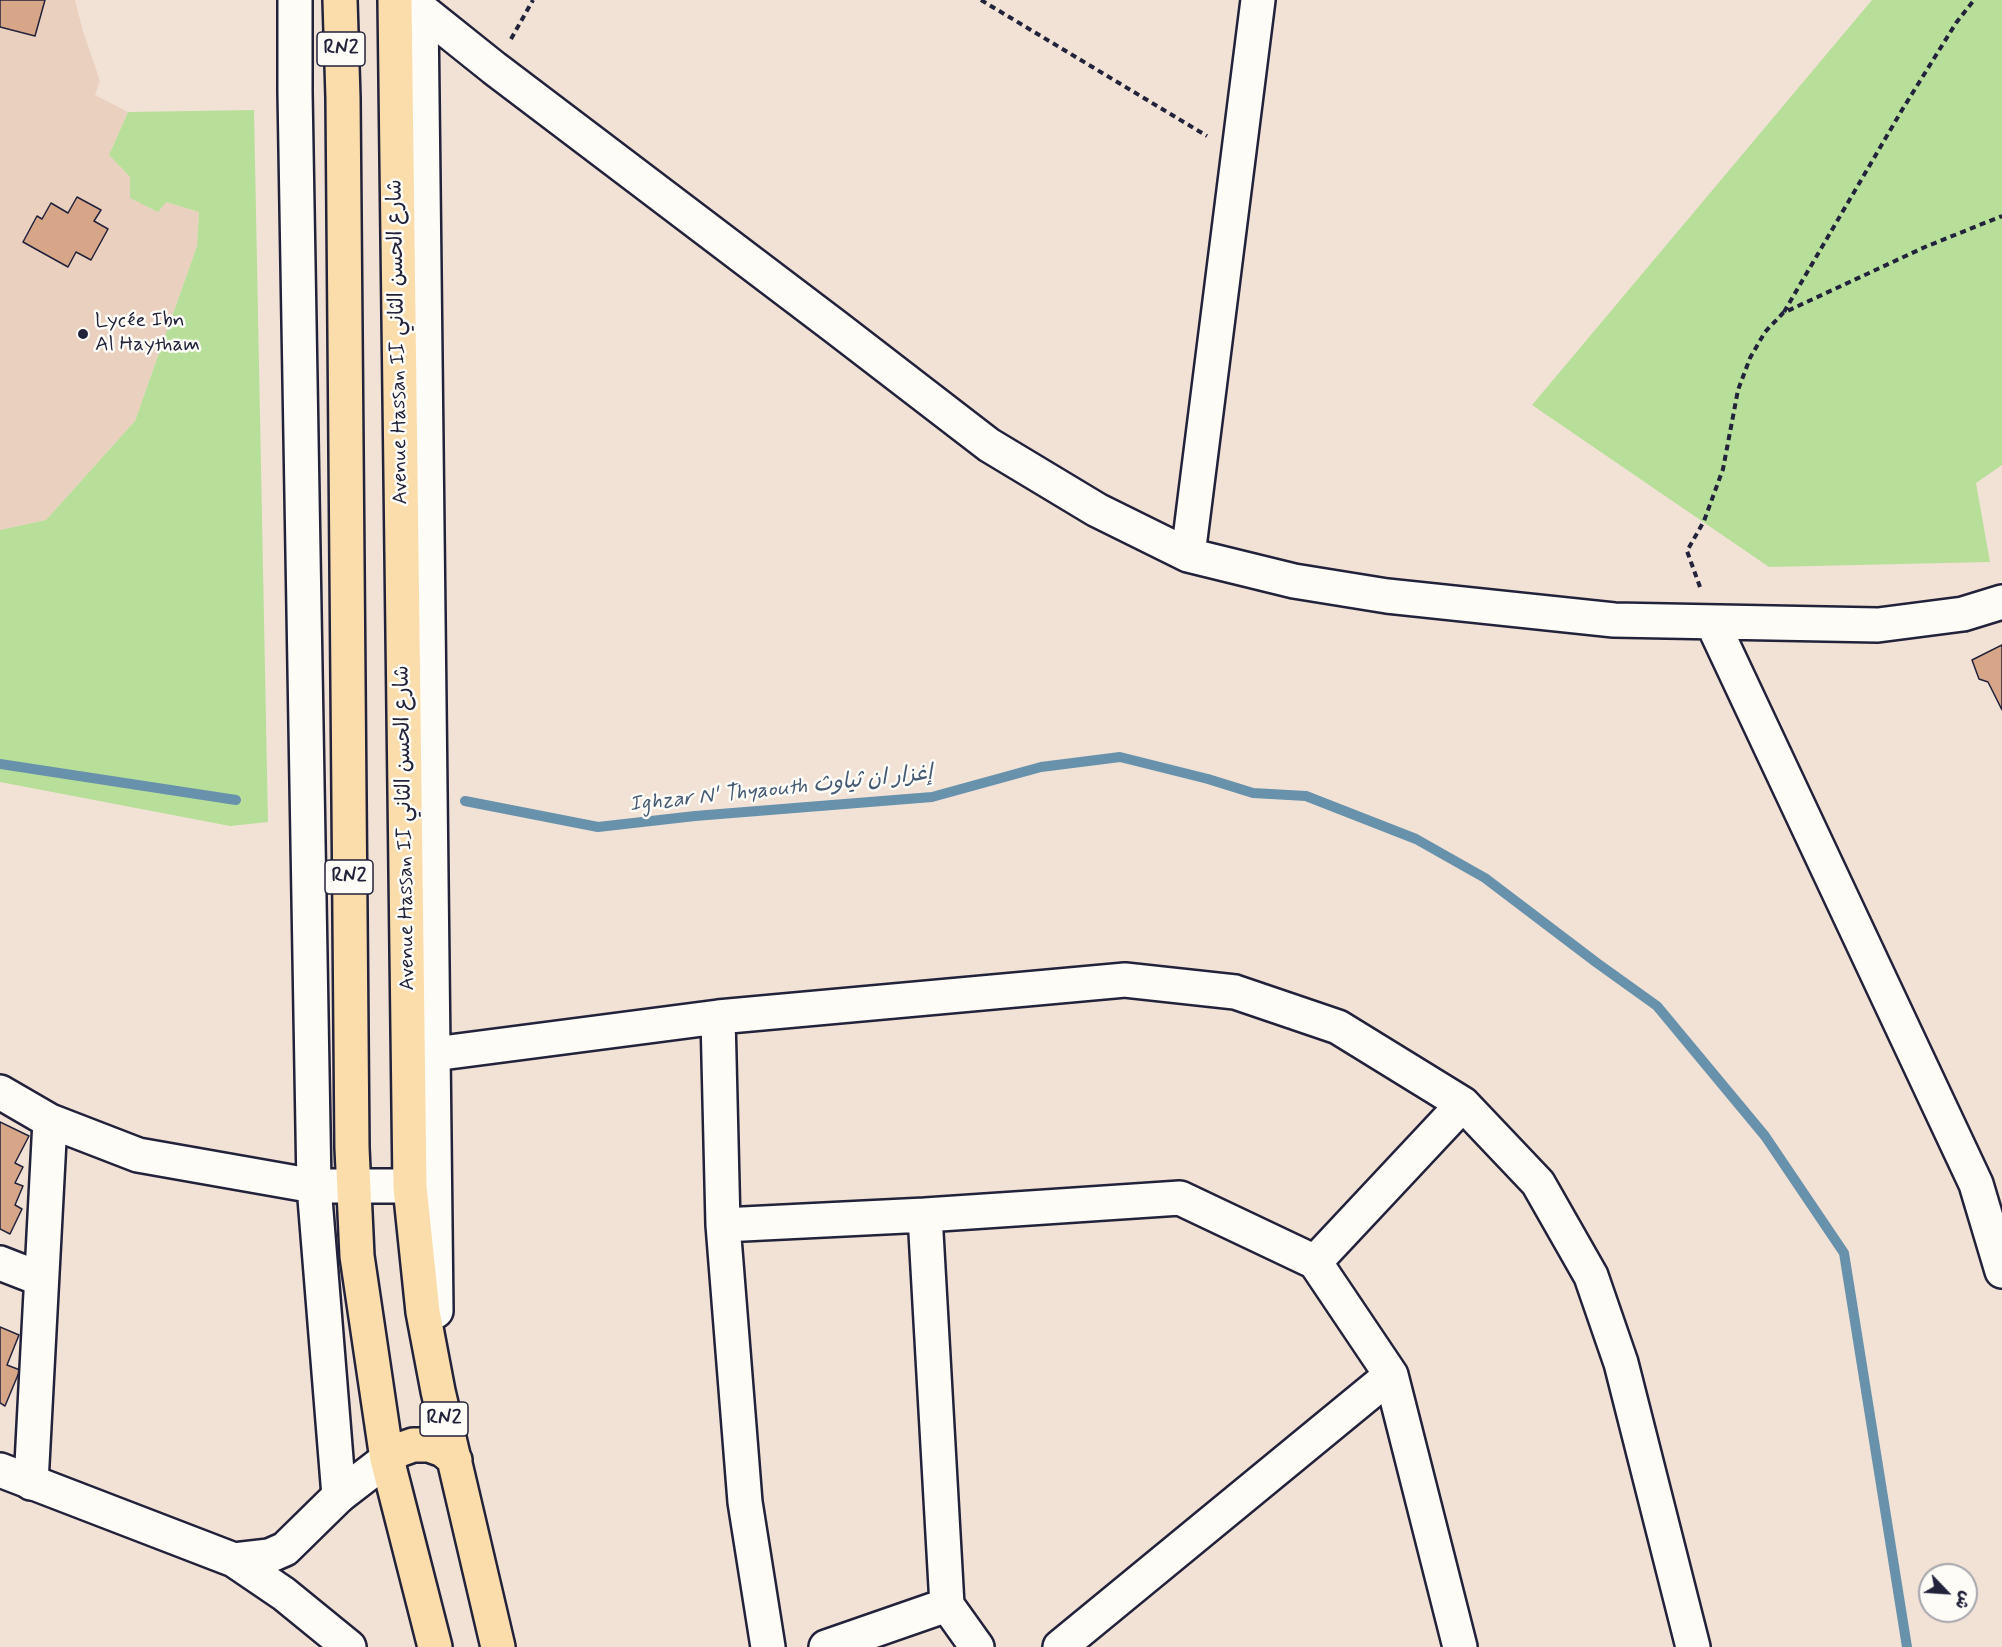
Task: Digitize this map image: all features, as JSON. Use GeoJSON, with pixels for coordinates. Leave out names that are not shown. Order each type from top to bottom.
{"type":"FeatureCollection","features":[{"type":"Feature","properties":{"kind":"highway","name":"RN2"},"geometry":{"type":"LineString","coordinates":[[340,0],[351,1112],[357,1256],[387,1459],[435,1647]]}},
{"type":"Feature","properties":{"kind":"highway","name":"Avenue Hassan II شارع الحسن الثاني"},"geometry":{"type":"LineString","coordinates":[[408,4],[423,1312],[438,1391],[498,1647]]}},
{"type":"Feature","properties":{"kind":"highway"},"geometry":{"type":"LineString","coordinates":[[387,1459],[413,1444],[429,1445],[443,1450],[455,1460]]}},
{"type":"Feature","properties":{"kind":"street"},"geometry":{"type":"LineString","coordinates":[[295,0],[295,116],[314,1186],[339,1496]]}},
{"type":"Feature","properties":{"kind":"street"},"geometry":{"type":"LineString","coordinates":[[1188,555],[1258,0]]}},
{"type":"Feature","properties":{"kind":"street"},"geometry":{"type":"LineString","coordinates":[[408,4],[989,445],[1097,510],[1188,555],[1294,581],[1387,597],[1614,620],[1878,625],[1963,614],[2002,602]]}},
{"type":"Feature","properties":{"kind":"street"},"geometry":{"type":"LineString","coordinates":[[0,1092],[50,1121],[138,1155],[314,1186],[422,1187],[434,1054],[408,4]]}},
{"type":"Feature","properties":{"kind":"street"},"geometry":{"type":"LineString","coordinates":[[1712,622],[1976,1184],[2002,1271]]}},
{"type":"Feature","properties":{"kind":"street"},"geometry":{"type":"LineString","coordinates":[[434,1054],[718,1017],[1125,980],[1234,992],[1338,1027],[1463,1104],[1538,1183],[1591,1276],[1621,1364],[1694,1647]]}},
{"type":"Feature","properties":{"kind":"street"},"geometry":{"type":"LineString","coordinates":[[718,1017],[723,1225],[745,1502],[768,1647]]}},
{"type":"Feature","properties":{"kind":"street"},"geometry":{"type":"LineString","coordinates":[[1315,1262],[1463,1104]]}},
{"type":"Feature","properties":{"kind":"street"},"geometry":{"type":"LineString","coordinates":[[32,1483],[50,1121]]}},
{"type":"Feature","properties":{"kind":"street"},"geometry":{"type":"LineString","coordinates":[[723,1225],[925,1215],[1180,1198],[1315,1262],[1391,1375],[1453,1644]]}},
{"type":"Feature","properties":{"kind":"street"},"geometry":{"type":"LineString","coordinates":[[925,1215],[947,1605],[976,1647]]}},
{"type":"Feature","properties":{"kind":"street"},"geometry":{"type":"LineString","coordinates":[[0,1263],[41,1279]]}},
{"type":"Feature","properties":{"kind":"street"},"geometry":{"type":"LineString","coordinates":[[1060,1647],[1391,1375]]}},
{"type":"Feature","properties":{"kind":"street"},"geometry":{"type":"LineString","coordinates":[[234,1560],[269,1556],[285,1549],[339,1496],[387,1459]]}},
{"type":"Feature","properties":{"kind":"street"},"geometry":{"type":"LineString","coordinates":[[0,1470],[234,1560],[284,1594],[349,1647]]}},
{"type":"Feature","properties":{"kind":"street"},"geometry":{"type":"LineString","coordinates":[[826,1647],[947,1605]]}},
{"type":"Feature","properties":{"kind":"path"},"geometry":{"type":"LineString","coordinates":[[494,68],[533,0]]}},
{"type":"Feature","properties":{"kind":"path"},"geometry":{"type":"LineString","coordinates":[[981,0],[1239,154]]}},
{"type":"Feature","properties":{"kind":"path"},"geometry":{"type":"LineString","coordinates":[[1712,622],[1687,551],[1704,521],[1723,469],[1738,390],[1750,358],[1765,333],[1784,313],[1902,110],[1956,23],[1974,0]]}},
{"type":"Feature","properties":{"kind":"path"},"geometry":{"type":"LineString","coordinates":[[1784,313],[1925,247],[2002,216]]}},
{"type":"Feature","properties":{"kind":"shaded area","name":"Lycée Ibn Al Haytham"},"geometry":{"type":"Polygon","coordinates":[[[0,0],[75,0],[100,81],[95,95],[128,112],[109,155],[130,177],[130,198],[166,202],[199,212],[197,246],[135,421],[46,520],[0,530],[0,0]]]}},
{"type":"Feature","properties":{"kind":"green space"},"geometry":{"type":"Polygon","coordinates":[[[1872,0],[2002,0],[2002,465],[1976,483],[1990,562],[1769,567],[1532,405],[1872,0]]]}},
{"type":"Feature","properties":{"kind":"green space"},"geometry":{"type":"Polygon","coordinates":[[[254,110],[268,822],[230,826],[0,782],[0,530],[46,520],[135,421],[197,246],[199,212],[166,202],[158,212],[130,198],[130,177],[109,155],[128,112],[254,110]]]}},
{"type":"Feature","properties":{"kind":"building"},"geometry":{"type":"Polygon","coordinates":[[[0,0],[45,0],[35,36],[0,27],[0,0]]]}},
{"type":"Feature","properties":{"kind":"building"},"geometry":{"type":"Polygon","coordinates":[[[77,197],[101,210],[94,221],[108,229],[91,260],[76,252],[68,267],[23,242],[37,216],[42,219],[51,203],[68,213],[77,197]]]}},
{"type":"Feature","properties":{"kind":"building"},"geometry":{"type":"Polygon","coordinates":[[[2002,645],[2002,710],[1988,682],[1979,679],[1972,660],[2002,645]]]}},
{"type":"Feature","properties":{"kind":"building"},"geometry":{"type":"Polygon","coordinates":[[[0,1122],[29,1136],[15,1163],[23,1167],[15,1183],[23,1186],[15,1205],[22,1209],[10,1234],[0,1229],[0,1122]]]}},
{"type":"Feature","properties":{"kind":"building"},"geometry":{"type":"Polygon","coordinates":[[[0,1327],[19,1335],[7,1365],[20,1370],[5,1406],[0,1403],[0,1327]]]}},
{"type":"Feature","properties":{"kind":"waterway","name":"Ighzar N' Thyaouth إغزار ان ثياوث"},"geometry":{"type":"LineString","coordinates":[[465,801],[598,827],[695,816],[932,797],[1041,767],[1120,757],[1253,793],[1306,796],[1416,839],[1485,878],[1657,1006],[1765,1136],[1844,1253],[1907,1647]]}},
{"type":"Feature","properties":{"kind":"waterway","name":"Ighzar N' Thyaouth إغزار ان ثياوث"},"geometry":{"type":"LineString","coordinates":[[0,764],[236,800]]}},
{"type":"Feature","properties":{"kind":"place","name":"Lycée Ibn Al Haytham"},"geometry":{"type":"Point","coordinates":[83,334]}}]}
